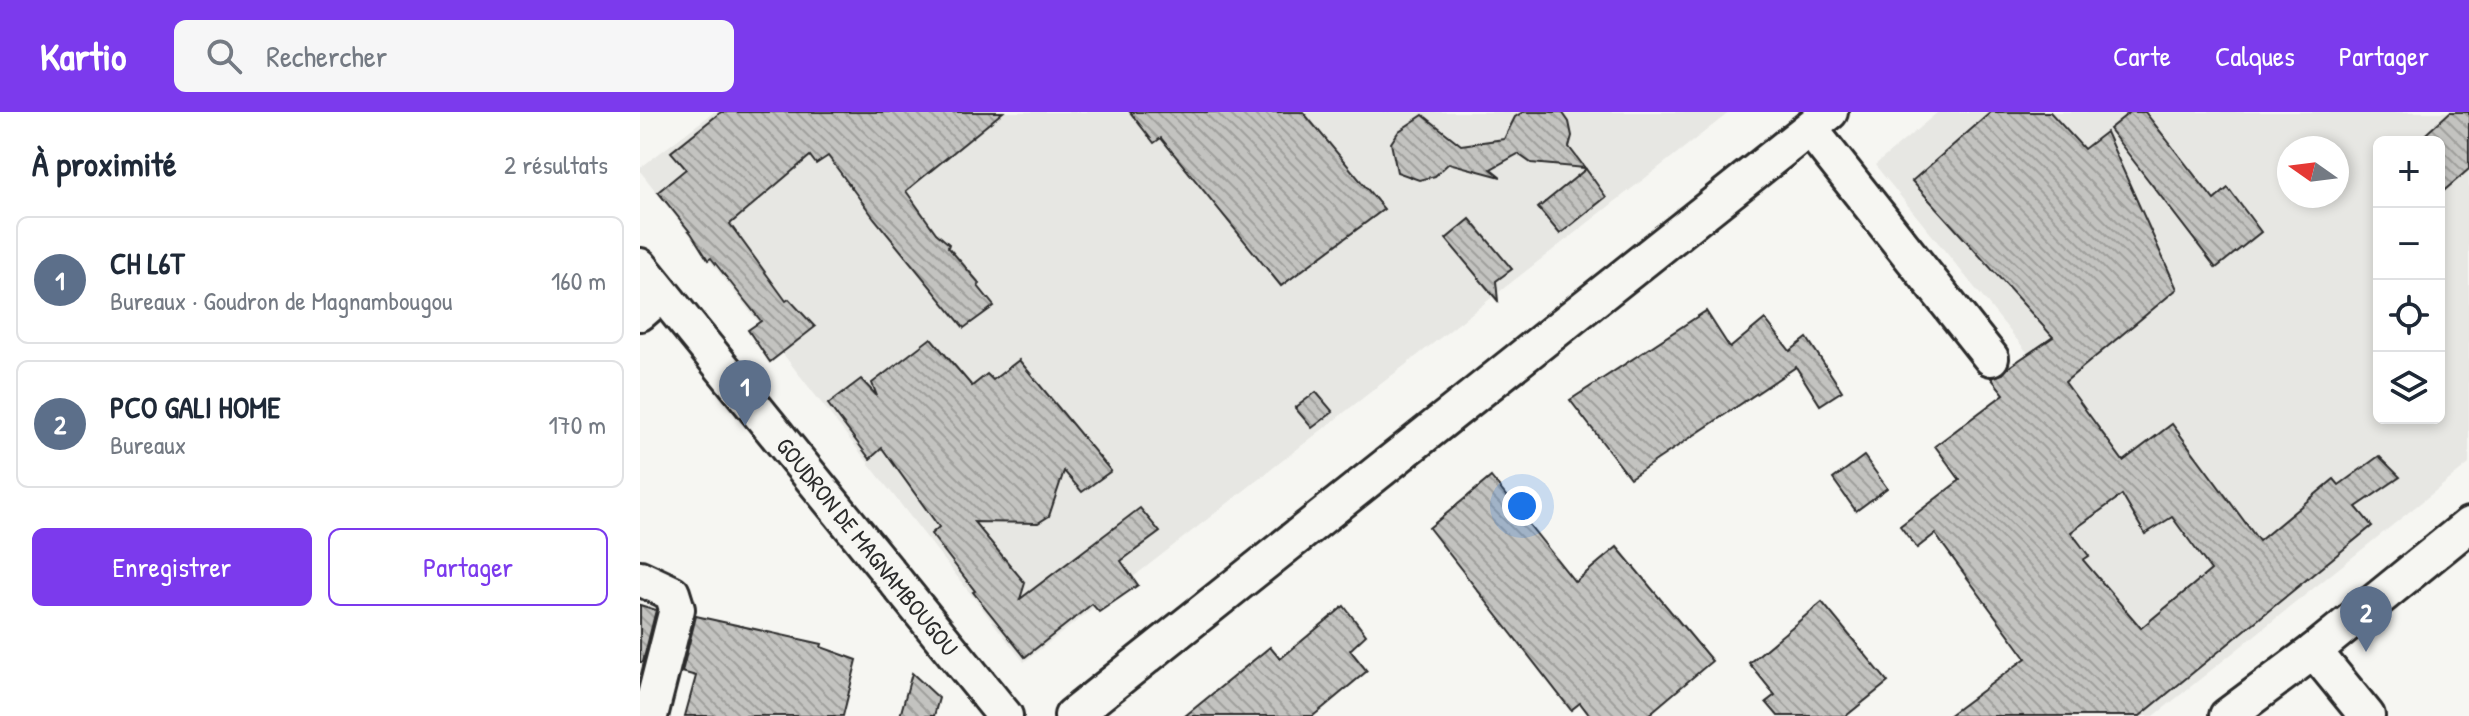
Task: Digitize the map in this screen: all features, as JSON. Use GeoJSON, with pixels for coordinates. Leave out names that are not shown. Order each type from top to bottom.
{"type":"FeatureCollection","features":[{"type":"Feature","properties":{"kind":"street"},"geometry":{"type":"LineString","coordinates":[[1072,716],[1820,120],[1991,358]]}},
{"type":"Feature","properties":{"kind":"street","name":"GOUDRON DE MAGNAMBOUGOU"},"geometry":{"type":"LineString","coordinates":[[640,266],[651,304],[1005,716]]}},
{"type":"Feature","properties":{"kind":"street"},"geometry":{"type":"LineString","coordinates":[[2227,716],[2314,651],[2469,525]]}},
{"type":"Feature","properties":{"kind":"street"},"geometry":{"type":"LineString","coordinates":[[640,578],[672,593],[677,609],[650,716]]}},
{"type":"Feature","properties":{"kind":"street"},"geometry":{"type":"LineString","coordinates":[[2314,651],[2367,716]]}},
{"type":"Feature","properties":{"kind":"shaded area"},"geometry":{"type":"Polygon","coordinates":[[[714,112],[1730,112],[1024,662],[640,171],[714,112]]]}},
{"type":"Feature","properties":{"kind":"shaded area"},"geometry":{"type":"Polygon","coordinates":[[[1938,112],[2469,112],[2469,464],[2154,716],[2089,716],[1925,508],[2066,400],[1875,165],[1938,112]]]}},
{"type":"Feature","properties":{"kind":"building"},"geometry":{"type":"Polygon","coordinates":[[[721,112],[1003,112],[906,191],[994,306],[964,328],[828,156],[816,164],[810,156],[730,224],[786,301],[789,299],[815,327],[770,362],[748,330],[761,321],[711,258],[708,260],[658,192],[686,169],[671,152],[721,112]]]}},
{"type":"Feature","properties":{"kind":"building"},"geometry":{"type":"Polygon","coordinates":[[[1130,112],[1303,112],[1384,209],[1281,286],[1161,138],[1154,143],[1130,112]]]}},
{"type":"Feature","properties":{"kind":"building"},"geometry":{"type":"Polygon","coordinates":[[[1523,112],[1562,112],[1569,122],[1572,136],[1569,147],[1585,168],[1531,163],[1518,154],[1491,169],[1501,177],[1449,163],[1435,176],[1419,180],[1397,172],[1391,143],[1399,131],[1423,115],[1461,145],[1504,139],[1515,117],[1523,112]]]}},
{"type":"Feature","properties":{"kind":"building"},"geometry":{"type":"Polygon","coordinates":[[[1991,112],[2050,112],[2084,149],[2106,132],[2177,289],[2065,382],[2123,461],[2172,424],[2259,541],[2334,479],[2339,485],[2379,456],[2400,477],[2356,507],[2372,526],[2140,716],[1948,716],[2026,658],[1935,534],[1917,548],[1900,526],[1960,480],[1935,446],[2004,394],[1991,378],[2003,374],[2053,337],[1912,181],[1991,112]],[[2122,495],[2071,532],[2089,556],[2083,560],[2141,628],[2211,570],[2172,517],[2145,534],[2122,495]]]}},
{"type":"Feature","properties":{"kind":"building"},"geometry":{"type":"Polygon","coordinates":[[[2130,112],[2145,112],[2214,200],[2228,188],[2261,232],[2216,268],[2109,129],[2130,112]]]}},
{"type":"Feature","properties":{"kind":"building"},"geometry":{"type":"Polygon","coordinates":[[[2450,112],[2469,112],[2469,169],[2445,190],[2445,136],[2424,136],[2450,112]]]}},
{"type":"Feature","properties":{"kind":"building"},"geometry":{"type":"Polygon","coordinates":[[[1586,169],[1606,197],[1560,234],[1538,208],[1586,169]]]}},
{"type":"Feature","properties":{"kind":"building"},"geometry":{"type":"Polygon","coordinates":[[[1470,219],[1512,269],[1496,281],[1498,301],[1446,239],[1470,219]]]}},
{"type":"Feature","properties":{"kind":"building"},"geometry":{"type":"Polygon","coordinates":[[[1706,311],[1730,348],[1765,319],[1790,351],[1807,338],[1842,391],[1820,405],[1796,367],[1630,478],[1570,400],[1706,311]]]}},
{"type":"Feature","properties":{"kind":"building"},"geometry":{"type":"Polygon","coordinates":[[[931,338],[972,386],[987,374],[993,380],[1019,360],[1111,471],[1082,492],[1064,471],[1049,516],[1038,523],[974,522],[1025,583],[1020,599],[1140,508],[1160,532],[1121,561],[1138,585],[1099,612],[1092,604],[1025,657],[931,534],[939,527],[882,448],[870,459],[828,404],[861,379],[877,396],[872,383],[931,338]]]}},
{"type":"Feature","properties":{"kind":"building"},"geometry":{"type":"Polygon","coordinates":[[[1316,392],[1333,412],[1312,428],[1295,408],[1316,392]]]}},
{"type":"Feature","properties":{"kind":"building"},"geometry":{"type":"Polygon","coordinates":[[[1864,456],[1887,488],[1856,511],[1833,479],[1864,456]]]}},
{"type":"Feature","properties":{"kind":"building"},"geometry":{"type":"Polygon","coordinates":[[[1491,477],[1575,582],[1617,547],[1712,661],[1647,716],[1590,716],[1580,703],[1571,710],[1429,528],[1491,477]]]}},
{"type":"Feature","properties":{"kind":"building"},"geometry":{"type":"Polygon","coordinates":[[[1822,602],[1888,682],[1846,716],[1778,716],[1766,702],[1775,695],[1749,663],[1822,602]]]}},
{"type":"Feature","properties":{"kind":"building"},"geometry":{"type":"Polygon","coordinates":[[[640,605],[656,610],[643,662],[640,662],[640,605]]]}},
{"type":"Feature","properties":{"kind":"building"},"geometry":{"type":"Polygon","coordinates":[[[1344,606],[1366,635],[1350,650],[1367,671],[1313,716],[1185,716],[1270,647],[1280,659],[1344,606]]]}},
{"type":"Feature","properties":{"kind":"building"},"geometry":{"type":"Polygon","coordinates":[[[696,616],[822,644],[821,647],[857,660],[843,716],[685,716],[696,676],[682,672],[696,616]]]}},
{"type":"Feature","properties":{"kind":"building"},"geometry":{"type":"Polygon","coordinates":[[[912,673],[939,698],[934,716],[900,716],[912,673]]]}},
{"type":"Feature","properties":{"kind":"place","name":"CH L6T"},"geometry":{"type":"Point","coordinates":[745,426]}},
{"type":"Feature","properties":{"kind":"place","name":"PCO GALI HOME"},"geometry":{"type":"Point","coordinates":[2366,652]}}]}
